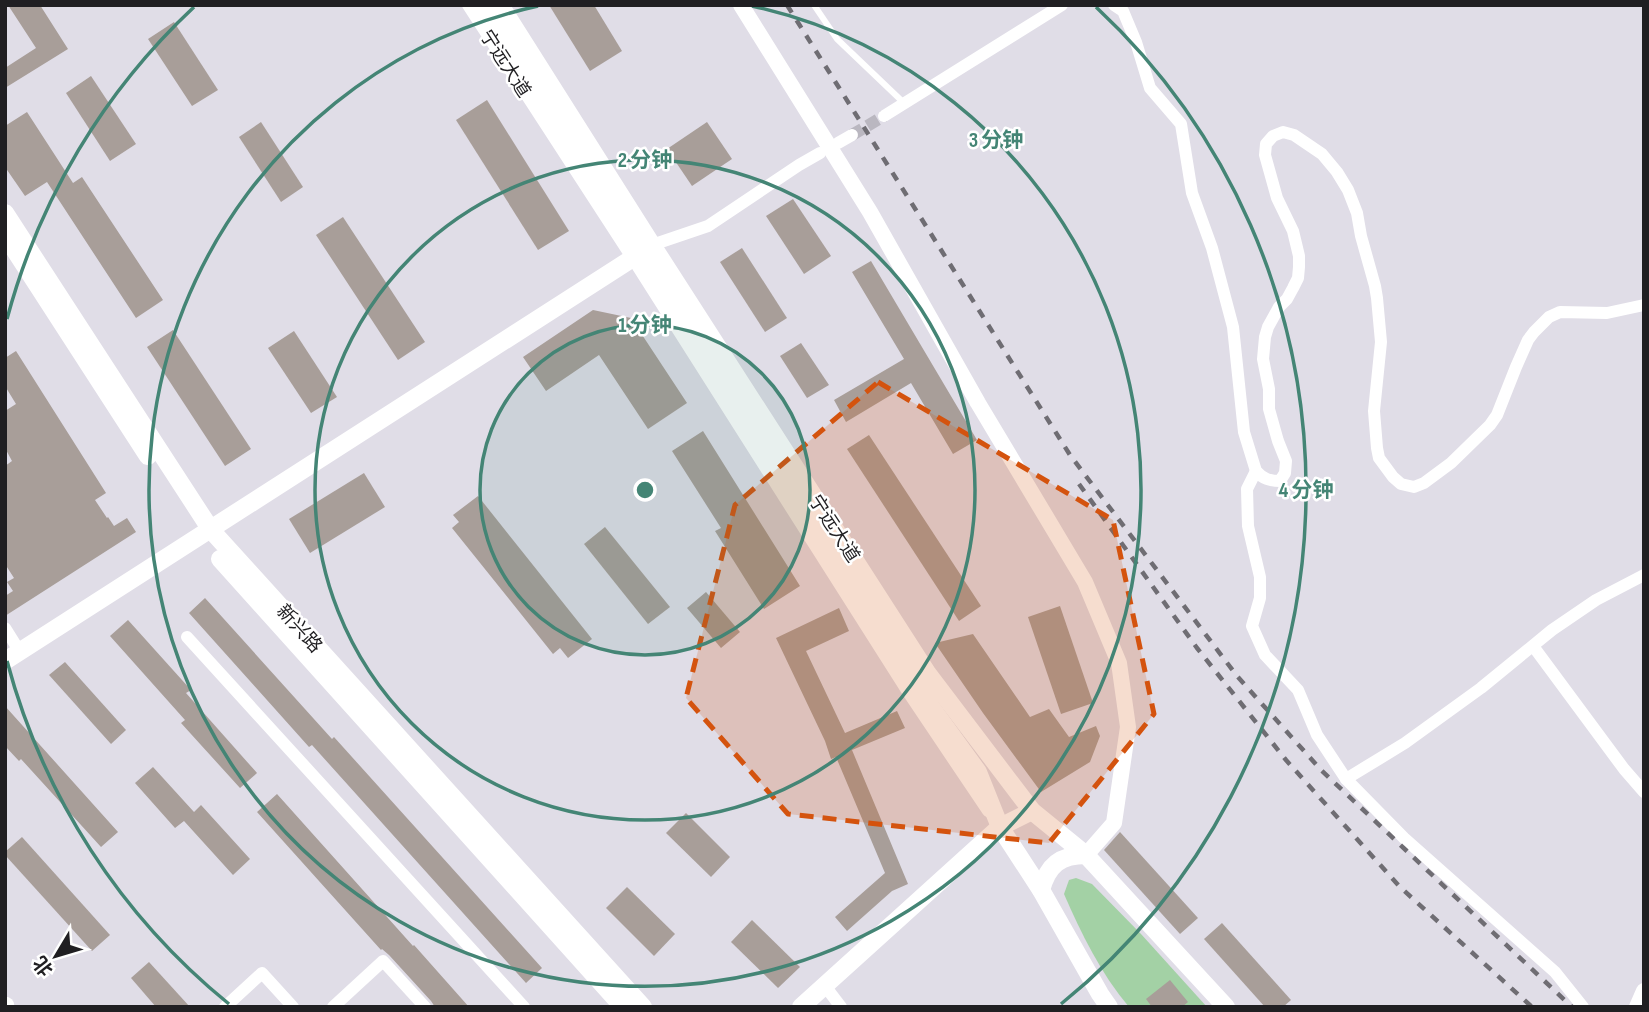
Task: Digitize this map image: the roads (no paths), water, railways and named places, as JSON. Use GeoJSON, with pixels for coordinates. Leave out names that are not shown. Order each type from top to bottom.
{"type":"FeatureCollection","features":[{"type":"Feature","properties":{"kind":"main road","name":"宁远大道"},"geometry":{"type":"LineString","coordinates":[[481,5],[771,455],[913,682],[978,772],[1000,827],[1041,890],[1110,1007]]}},
{"type":"Feature","properties":{"kind":"main road","name":"宁远大道"},"geometry":{"type":"LineString","coordinates":[[500,5],[642,253],[928,674],[1032,811],[1086,855],[1226,1007]]}},
{"type":"Feature","properties":{"kind":"main road","name":"新兴路"},"geometry":{"type":"LineString","coordinates":[[5,213],[206,534],[643,1007]]}},
{"type":"Feature","properties":{"kind":"main road","name":"新兴路"},"geometry":{"type":"LineString","coordinates":[[5,236],[206,534],[623,1007]]}},
{"type":"Feature","properties":{"kind":"main road"},"geometry":{"type":"LineString","coordinates":[[13,657],[642,253]]}},
{"type":"Feature","properties":{"kind":"main road"},"geometry":{"type":"LineString","coordinates":[[801,1007],[1000,827],[1032,811]]}},
{"type":"Feature","properties":{"kind":"main road"},"geometry":{"type":"LineString","coordinates":[[1041,890],[1051,867],[1061,859],[1086,855]]}},
{"type":"Feature","properties":{"kind":"street","name":"宁远大道"},"geometry":{"type":"LineString","coordinates":[[468,5],[642,253]]}},
{"type":"Feature","properties":{"kind":"street"},"geometry":{"type":"LineString","coordinates":[[741,5],[870,212],[978,403],[1086,582],[1119,663],[1128,727],[1114,823],[1086,855]]}},
{"type":"Feature","properties":{"kind":"street"},"geometry":{"type":"LineString","coordinates":[[884,116],[1062,5]]}},
{"type":"Feature","properties":{"kind":"street"},"geometry":{"type":"LineString","coordinates":[[1114,5],[1123,11],[1136,41],[1150,88],[1181,124],[1192,193],[1212,248],[1233,327],[1244,432],[1260,476],[1269,481],[1280,481],[1285,473],[1286,461],[1269,409],[1269,389],[1263,359],[1268,327],[1293,288],[1300,267],[1293,231],[1277,198],[1265,155],[1266,144],[1273,136],[1283,132],[1294,135],[1322,154],[1348,190],[1357,213],[1376,286],[1381,342],[1374,411],[1377,448],[1379,458],[1401,484],[1414,487],[1424,483],[1451,463],[1490,425],[1497,415],[1528,340],[1549,317],[1560,312],[1607,313],[1644,304]]}},
{"type":"Feature","properties":{"kind":"street"},"geometry":{"type":"LineString","coordinates":[[838,143],[852,135]]}},
{"type":"Feature","properties":{"kind":"street"},"geometry":{"type":"LineString","coordinates":[[642,253],[708,226],[820,153]]}},
{"type":"Feature","properties":{"kind":"street"},"geometry":{"type":"LineString","coordinates":[[1256,471],[1247,489],[1248,526],[1260,577],[1260,598],[1252,626],[1265,655],[1298,690],[1317,736],[1346,779],[1404,838],[1555,972],[1583,1007]]}},
{"type":"Feature","properties":{"kind":"street"},"geometry":{"type":"LineString","coordinates":[[1346,779],[1416,735],[1481,688],[1552,630],[1596,600],[1644,575]]}},
{"type":"Feature","properties":{"kind":"street"},"geometry":{"type":"LineString","coordinates":[[5,628],[13,657]]}},
{"type":"Feature","properties":{"kind":"street"},"geometry":{"type":"LineString","coordinates":[[187,637],[524,1007]]}},
{"type":"Feature","properties":{"kind":"street"},"geometry":{"type":"LineString","coordinates":[[1533,646],[1644,792]]}},
{"type":"Feature","properties":{"kind":"street"},"geometry":{"type":"LineString","coordinates":[[333,1007],[383,961],[425,1007]]}},
{"type":"Feature","properties":{"kind":"street"},"geometry":{"type":"LineString","coordinates":[[225,1007],[262,973],[293,1007]]}},
{"type":"Feature","properties":{"kind":"street"},"geometry":{"type":"LineString","coordinates":[[825,986],[841,1007]]}},
{"type":"Feature","properties":{"kind":"street"},"geometry":{"type":"LineString","coordinates":[[1637,1007],[1644,991]]}},
{"type":"Feature","properties":{"kind":"lane"},"geometry":{"type":"LineString","coordinates":[[814,5],[837,39],[905,103]]}},
{"type":"Feature","properties":{"kind":"tunnel"},"geometry":{"type":"LineString","coordinates":[[852,135],[884,116]]}},
{"type":"Feature","properties":{"kind":"railway"},"geometry":{"type":"LineString","coordinates":[[787,5],[1070,455],[1237,676],[1321,770],[1572,1007]]}},
{"type":"Feature","properties":{"kind":"railway"},"geometry":{"type":"LineString","coordinates":[[1079,484],[1197,648],[1286,760],[1400,887],[1532,1007]]}}]}
